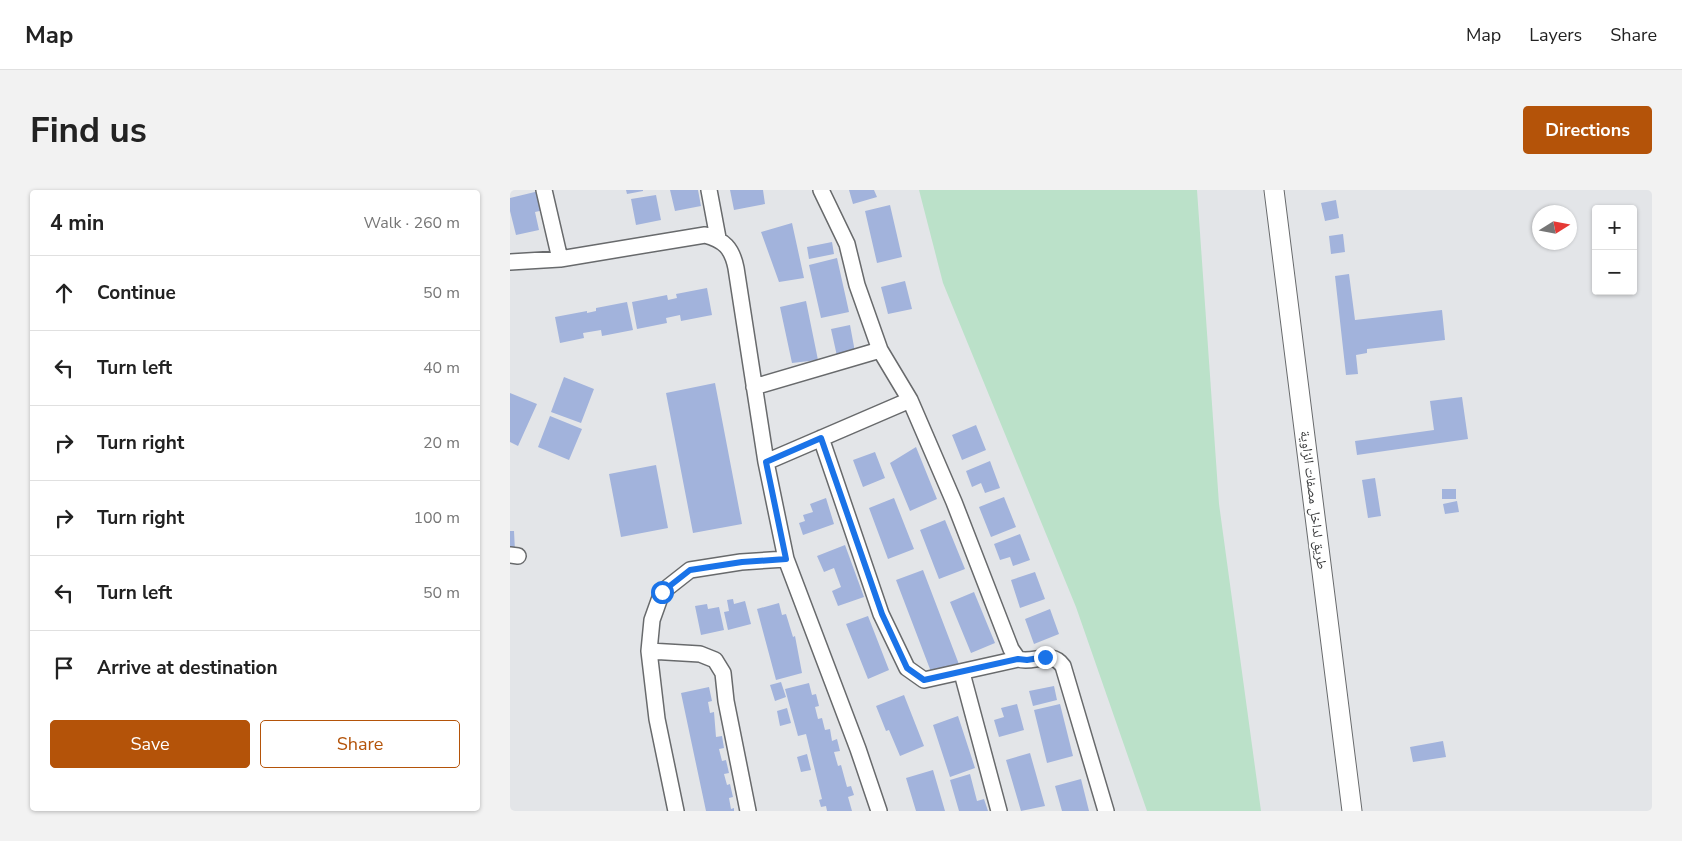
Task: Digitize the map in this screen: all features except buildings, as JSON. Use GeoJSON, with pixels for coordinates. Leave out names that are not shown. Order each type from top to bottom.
{"type":"FeatureCollection","features":[{"type":"Feature","properties":{"kind":"street"},"geometry":{"type":"LineString","coordinates":[[544,190],[560,259]]}},
{"type":"Feature","properties":{"kind":"street"},"geometry":{"type":"LineString","coordinates":[[709,190],[718,238]]}},
{"type":"Feature","properties":{"kind":"street"},"geometry":{"type":"LineString","coordinates":[[821,190],[848,244],[857,285],[880,350],[910,400],[954,502],[1011,649],[1018,659]]}},
{"type":"Feature","properties":{"kind":"street","name":"طريق لداخل مصفات الزاوية"},"geometry":{"type":"LineString","coordinates":[[1274,190],[1352,811]]}},
{"type":"Feature","properties":{"kind":"street"},"geometry":{"type":"LineString","coordinates":[[510,262],[560,259],[705,235],[718,238],[728,246],[734,256],[766,462],[786,559],[858,749],[879,811]]}},
{"type":"Feature","properties":{"kind":"street"},"geometry":{"type":"LineString","coordinates":[[754,387],[880,350]]}},
{"type":"Feature","properties":{"kind":"street"},"geometry":{"type":"LineString","coordinates":[[766,462],[910,400]]}},
{"type":"Feature","properties":{"kind":"street"},"geometry":{"type":"LineString","coordinates":[[821,438],[882,614],[907,668],[924,680],[1018,659],[1027,660],[1050,657],[1060,662],[1063,666],[1106,811]]}},
{"type":"Feature","properties":{"kind":"street"},"geometry":{"type":"LineString","coordinates":[[676,811],[657,719],[649,651],[652,620],[662,592],[690,570],[742,562],[786,559]]}},
{"type":"Feature","properties":{"kind":"street"},"geometry":{"type":"LineString","coordinates":[[649,651],[700,654],[715,660],[723,673],[748,811]]}},
{"type":"Feature","properties":{"kind":"street"},"geometry":{"type":"LineString","coordinates":[[962,673],[999,811]]}},
{"type":"Feature","properties":{"kind":"green space"},"geometry":{"type":"Polygon","coordinates":[[[919,190],[1197,190],[1219,504],[1261,811],[1147,811],[1076,607],[943,283],[919,190]]]}},
{"type":"Feature","properties":{"kind":"route"},"geometry":{"type":"LineString","coordinates":[[662,592],[690,570],[742,562],[786,559],[766,462],[821,438],[882,614],[907,668],[924,680],[1018,659],[1027,660],[1045,657]]}}]}
